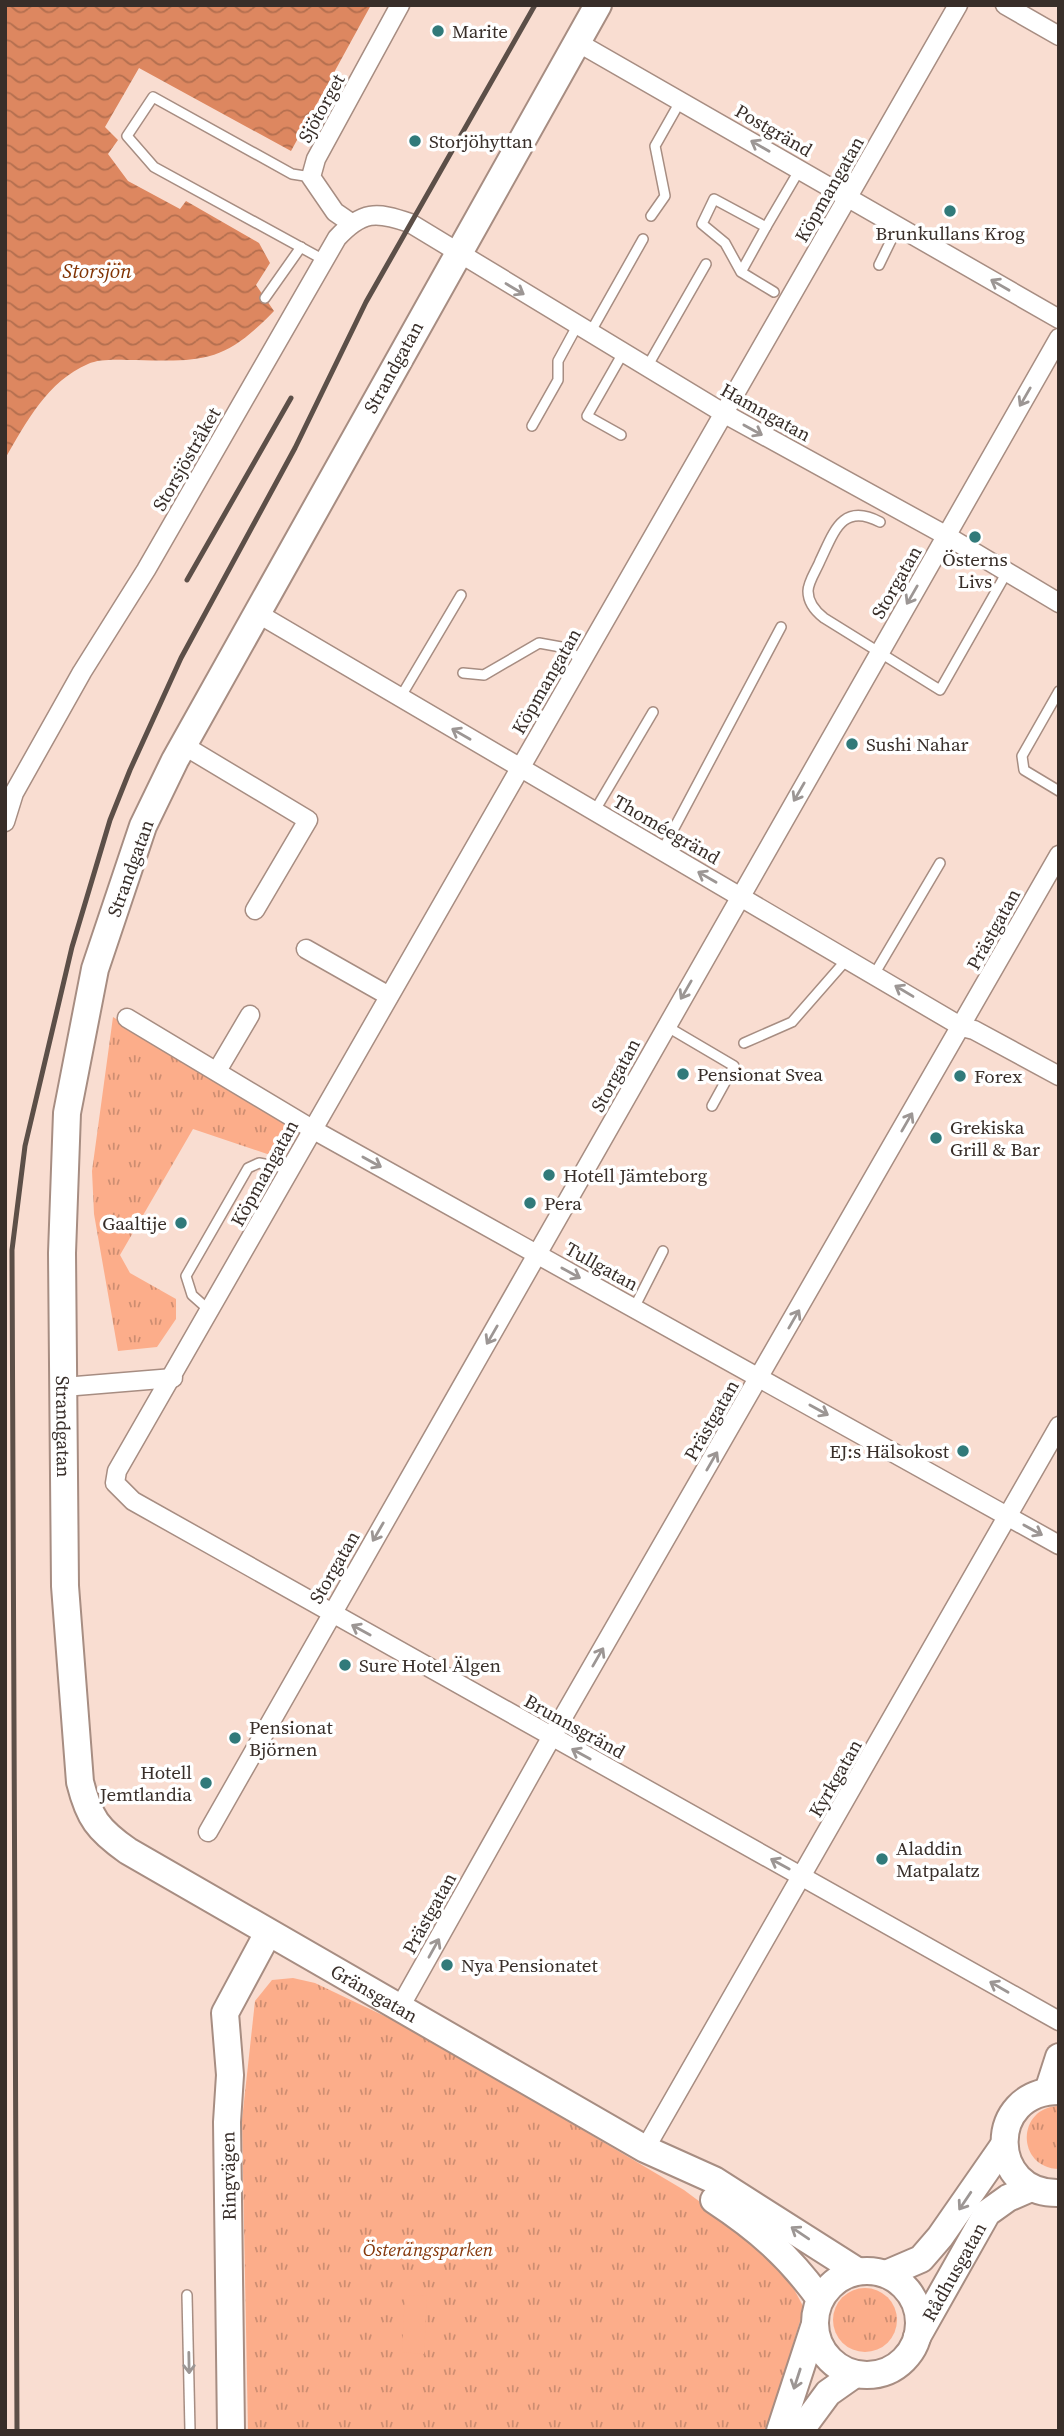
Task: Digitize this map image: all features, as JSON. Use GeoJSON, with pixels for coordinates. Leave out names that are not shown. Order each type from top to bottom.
{"type":"FeatureCollection","features":[{"type":"Feature","properties":{"kind":"main road","name":"Strandgatan"},"geometry":{"type":"LineString","coordinates":[[104,1835],[87,1810],[80,1782],[65,1586],[62,1253],[67,1113],[95,970],[143,826],[183,745],[598,5]]}},
{"type":"Feature","properties":{"kind":"main road","name":"Gränsgatan"},"geometry":{"type":"LineString","coordinates":[[104,1835],[268,1933],[645,2149],[743,2219],[794,2263],[820,2299]]}},
{"type":"Feature","properties":{"kind":"main road","name":"Ringvägen"},"geometry":{"type":"LineString","coordinates":[[230,2431],[227,2122],[230,2075],[225,2013],[268,1933]]}},
{"type":"Feature","properties":{"kind":"main road"},"geometry":{"type":"LineString","coordinates":[[1054,2091],[1059,2057]]}},
{"type":"Feature","properties":{"kind":"main road","name":"Rådhusgatan"},"geometry":{"type":"LineString","coordinates":[[886,2274],[921,2259],[940,2237],[1004,2145],[1005,2129],[1016,2109],[1034,2095],[1054,2091]]}},
{"type":"Feature","properties":{"kind":"main road"},"geometry":{"type":"LineString","coordinates":[[1004,2145],[1007,2162],[1017,2177],[1031,2188],[1059,2193]]}},
{"type":"Feature","properties":{"kind":"main road","name":"Gränsgatan"},"geometry":{"type":"LineString","coordinates":[[645,2149],[714,2180],[857,2271]]}},
{"type":"Feature","properties":{"kind":"main road","name":"Rådhusgatan"},"geometry":{"type":"LineString","coordinates":[[916,2339],[987,2213],[1008,2197],[1031,2188]]}},
{"type":"Feature","properties":{"kind":"main road"},"geometry":{"type":"LineString","coordinates":[[780,2431],[820,2299],[836,2281],[857,2271],[886,2274],[900,2282],[917,2308],[916,2339],[910,2352],[892,2368],[870,2375],[855,2374],[840,2368],[827,2357],[818,2343],[814,2326]]}},
{"type":"Feature","properties":{"kind":"main road"},"geometry":{"type":"LineString","coordinates":[[800,2431],[828,2393],[855,2374]]}},
{"type":"Feature","properties":{"kind":"street","name":"Sjötorget"},"geometry":{"type":"LineString","coordinates":[[311,177],[316,159],[400,5]]}},
{"type":"Feature","properties":{"kind":"street","name":"Köpmangatan"},"geometry":{"type":"LineString","coordinates":[[156,1406],[312,1129],[958,5]]}},
{"type":"Feature","properties":{"kind":"street"},"geometry":{"type":"LineString","coordinates":[[1006,5],[1059,36]]}},
{"type":"Feature","properties":{"kind":"street","name":"Postgränd"},"geometry":{"type":"LineString","coordinates":[[577,42],[1059,319]]}},
{"type":"Feature","properties":{"kind":"street"},"geometry":{"type":"LineString","coordinates":[[311,177],[335,212],[351,223],[376,214],[391,216],[410,223],[457,253]]}},
{"type":"Feature","properties":{"kind":"street","name":"Storsjöstråket"},"geometry":{"type":"LineString","coordinates":[[5,822],[14,793],[82,672],[146,570],[337,238],[351,223]]}},
{"type":"Feature","properties":{"kind":"street","name":"Hamngatan"},"geometry":{"type":"LineString","coordinates":[[457,253],[725,414],[947,536],[1059,603]]}},
{"type":"Feature","properties":{"kind":"street","name":"Storgatan"},"geometry":{"type":"LineString","coordinates":[[208,1832],[1059,338]]}},
{"type":"Feature","properties":{"kind":"street","name":"Thoméegränd"},"geometry":{"type":"LineString","coordinates":[[257,613],[962,1027],[974,1030],[1059,1076]]}},
{"type":"Feature","properties":{"kind":"street"},"geometry":{"type":"LineString","coordinates":[[183,745],[308,820],[255,910]]}},
{"type":"Feature","properties":{"kind":"street","name":"Prästgatan"},"geometry":{"type":"LineString","coordinates":[[400,2007],[551,1738],[1059,855]]}},
{"type":"Feature","properties":{"kind":"street"},"geometry":{"type":"LineString","coordinates":[[306,949],[389,996]]}},
{"type":"Feature","properties":{"kind":"street"},"geometry":{"type":"LineString","coordinates":[[217,1071],[250,1015]]}},
{"type":"Feature","properties":{"kind":"street","name":"Tullgatan"},"geometry":{"type":"LineString","coordinates":[[127,1018],[312,1129],[1059,1545]]}},
{"type":"Feature","properties":{"kind":"street"},"geometry":{"type":"LineString","coordinates":[[64,1387],[173,1378]]}},
{"type":"Feature","properties":{"kind":"street","name":"Brunnsgränd"},"geometry":{"type":"LineString","coordinates":[[156,1406],[117,1471],[115,1483],[133,1501],[1059,2021]]}},
{"type":"Feature","properties":{"kind":"street","name":"Kyrkgatan"},"geometry":{"type":"LineString","coordinates":[[645,2149],[1059,1426]]}},
{"type":"Feature","properties":{"kind":"lane"},"geometry":{"type":"LineString","coordinates":[[311,177],[292,174],[153,97],[127,136],[154,167],[324,260]]}},
{"type":"Feature","properties":{"kind":"lane"},"geometry":{"type":"LineString","coordinates":[[651,216],[664,196],[655,146],[681,100]]}},
{"type":"Feature","properties":{"kind":"lane"},"geometry":{"type":"LineString","coordinates":[[741,272],[800,169]]}},
{"type":"Feature","properties":{"kind":"lane"},"geometry":{"type":"LineString","coordinates":[[766,227],[714,199],[702,224],[725,243],[741,272],[774,292]]}},
{"type":"Feature","properties":{"kind":"lane"},"geometry":{"type":"LineString","coordinates":[[879,265],[898,226]]}},
{"type":"Feature","properties":{"kind":"lane"},"geometry":{"type":"LineString","coordinates":[[532,426],[558,380],[558,361],[584,330],[643,239]]}},
{"type":"Feature","properties":{"kind":"lane"},"geometry":{"type":"LineString","coordinates":[[265,298],[301,247]]}},
{"type":"Feature","properties":{"kind":"lane"},"geometry":{"type":"LineString","coordinates":[[647,367],[706,264]]}},
{"type":"Feature","properties":{"kind":"lane"},"geometry":{"type":"LineString","coordinates":[[621,435],[587,416],[623,353]]}},
{"type":"Feature","properties":{"kind":"lane"},"geometry":{"type":"LineString","coordinates":[[880,523],[866,515],[850,516],[836,526],[807,589],[812,608],[940,690],[1007,572]]}},
{"type":"Feature","properties":{"kind":"lane"},"geometry":{"type":"LineString","coordinates":[[400,698],[461,594]]}},
{"type":"Feature","properties":{"kind":"lane"},"geometry":{"type":"LineString","coordinates":[[662,851],[781,627]]}},
{"type":"Feature","properties":{"kind":"lane"},"geometry":{"type":"LineString","coordinates":[[463,673],[484,675],[539,643],[561,647],[583,660]]}},
{"type":"Feature","properties":{"kind":"lane"},"geometry":{"type":"LineString","coordinates":[[1059,691],[1022,756],[1024,770],[1059,790]]}},
{"type":"Feature","properties":{"kind":"lane"},"geometry":{"type":"LineString","coordinates":[[594,812],[653,712]]}},
{"type":"Feature","properties":{"kind":"lane"},"geometry":{"type":"LineString","coordinates":[[875,974],[940,863]]}},
{"type":"Feature","properties":{"kind":"lane"},"geometry":{"type":"LineString","coordinates":[[744,1043],[792,1022],[848,958]]}},
{"type":"Feature","properties":{"kind":"lane"},"geometry":{"type":"LineString","coordinates":[[666,1026],[734,1066],[712,1106]]}},
{"type":"Feature","properties":{"kind":"lane"},"geometry":{"type":"LineString","coordinates":[[210,1311],[192,1295],[187,1276],[193,1264],[248,1168],[259,1163],[290,1169]]}},
{"type":"Feature","properties":{"kind":"lane"},"geometry":{"type":"LineString","coordinates":[[634,1308],[663,1251]]}},
{"type":"Feature","properties":{"kind":"lane"},"geometry":{"type":"LineString","coordinates":[[187,2295],[190,2431]]}},
{"type":"Feature","properties":{"kind":"green space"},"geometry":{"type":"Polygon","coordinates":[[[113,1017],[299,1128],[279,1158],[193,1129],[120,1255],[130,1273],[176,1299],[176,1319],[157,1347],[118,1351],[94,1214],[92,1171],[113,1017]]]}},
{"type":"Feature","properties":{"kind":"green space","name":"Österängsparken"},"geometry":{"type":"Polygon","coordinates":[[[293,1978],[315,1983],[416,2031],[684,2190],[750,2239],[787,2276],[804,2308],[767,2431],[248,2431],[242,2120],[255,2001],[272,1980],[293,1978]]]}},
{"type":"Feature","properties":{"kind":"green space"},"geometry":{"type":"Polygon","coordinates":[[[1059,2106],[1059,2169],[1045,2166],[1035,2159],[1027,2138],[1029,2126],[1035,2116],[1045,2109],[1059,2106]]]}},
{"type":"Feature","properties":{"kind":"green space"},"geometry":{"type":"Polygon","coordinates":[[[865,2288],[883,2294],[891,2302],[897,2320],[891,2338],[883,2346],[865,2352],[847,2346],[839,2338],[833,2320],[839,2302],[847,2294],[865,2288]]]}},
{"type":"Feature","properties":{"kind":"green space"},"geometry":{"type":"Polygon","coordinates":[[[405,2295],[427,2296],[424,2354],[402,2352],[405,2295]]]}},
{"type":"Feature","properties":{"kind":"water","name":"Storsjön"},"geometry":{"type":"Polygon","coordinates":[[[5,5],[371,5],[291,151],[139,68],[105,127],[118,140],[108,154],[128,181],[180,209],[186,201],[259,243],[270,263],[256,285],[274,311],[241,340],[212,355],[179,360],[105,360],[93,362],[74,371],[39,404],[5,459],[5,5]]]}},
{"type":"Feature","properties":{"kind":"railway"},"geometry":{"type":"LineString","coordinates":[[17,2431],[12,1250],[25,1146],[72,947],[110,820],[130,770],[181,658],[295,448],[366,302],[535,5]]}},
{"type":"Feature","properties":{"kind":"railway"},"geometry":{"type":"LineString","coordinates":[[187,580],[291,398]]}},
{"type":"Feature","properties":{"kind":"place","name":"Marite"},"geometry":{"type":"Point","coordinates":[438,31]}},
{"type":"Feature","properties":{"kind":"place","name":"Storjöhyttan"},"geometry":{"type":"Point","coordinates":[415,141]}},
{"type":"Feature","properties":{"kind":"place","name":"Brunkullans Krog"},"geometry":{"type":"Point","coordinates":[950,211]}},
{"type":"Feature","properties":{"kind":"place","name":"Österns Livs"},"geometry":{"type":"Point","coordinates":[975,537]}},
{"type":"Feature","properties":{"kind":"place","name":"Sushi Nahar"},"geometry":{"type":"Point","coordinates":[852,744]}},
{"type":"Feature","properties":{"kind":"place","name":"Pensionat Svea"},"geometry":{"type":"Point","coordinates":[683,1074]}},
{"type":"Feature","properties":{"kind":"place","name":"Forex"},"geometry":{"type":"Point","coordinates":[960,1076]}},
{"type":"Feature","properties":{"kind":"place","name":"Grekiska Grill & Bar"},"geometry":{"type":"Point","coordinates":[936,1138]}},
{"type":"Feature","properties":{"kind":"place","name":"Hotell Jämteborg"},"geometry":{"type":"Point","coordinates":[549,1175]}},
{"type":"Feature","properties":{"kind":"place","name":"Pera"},"geometry":{"type":"Point","coordinates":[530,1203]}},
{"type":"Feature","properties":{"kind":"place","name":"Gaaltije"},"geometry":{"type":"Point","coordinates":[181,1223]}},
{"type":"Feature","properties":{"kind":"place","name":"EJ:s Hälsokost"},"geometry":{"type":"Point","coordinates":[963,1451]}},
{"type":"Feature","properties":{"kind":"place","name":"Sure Hotel Älgen"},"geometry":{"type":"Point","coordinates":[345,1665]}},
{"type":"Feature","properties":{"kind":"place","name":"Pensionat Björnen"},"geometry":{"type":"Point","coordinates":[235,1738]}},
{"type":"Feature","properties":{"kind":"place","name":"Hotell Jemtlandia"},"geometry":{"type":"Point","coordinates":[206,1783]}},
{"type":"Feature","properties":{"kind":"place","name":"Aladdin Matpalatz"},"geometry":{"type":"Point","coordinates":[882,1859]}},
{"type":"Feature","properties":{"kind":"place","name":"Nya Pensionatet"},"geometry":{"type":"Point","coordinates":[447,1965]}}]}
